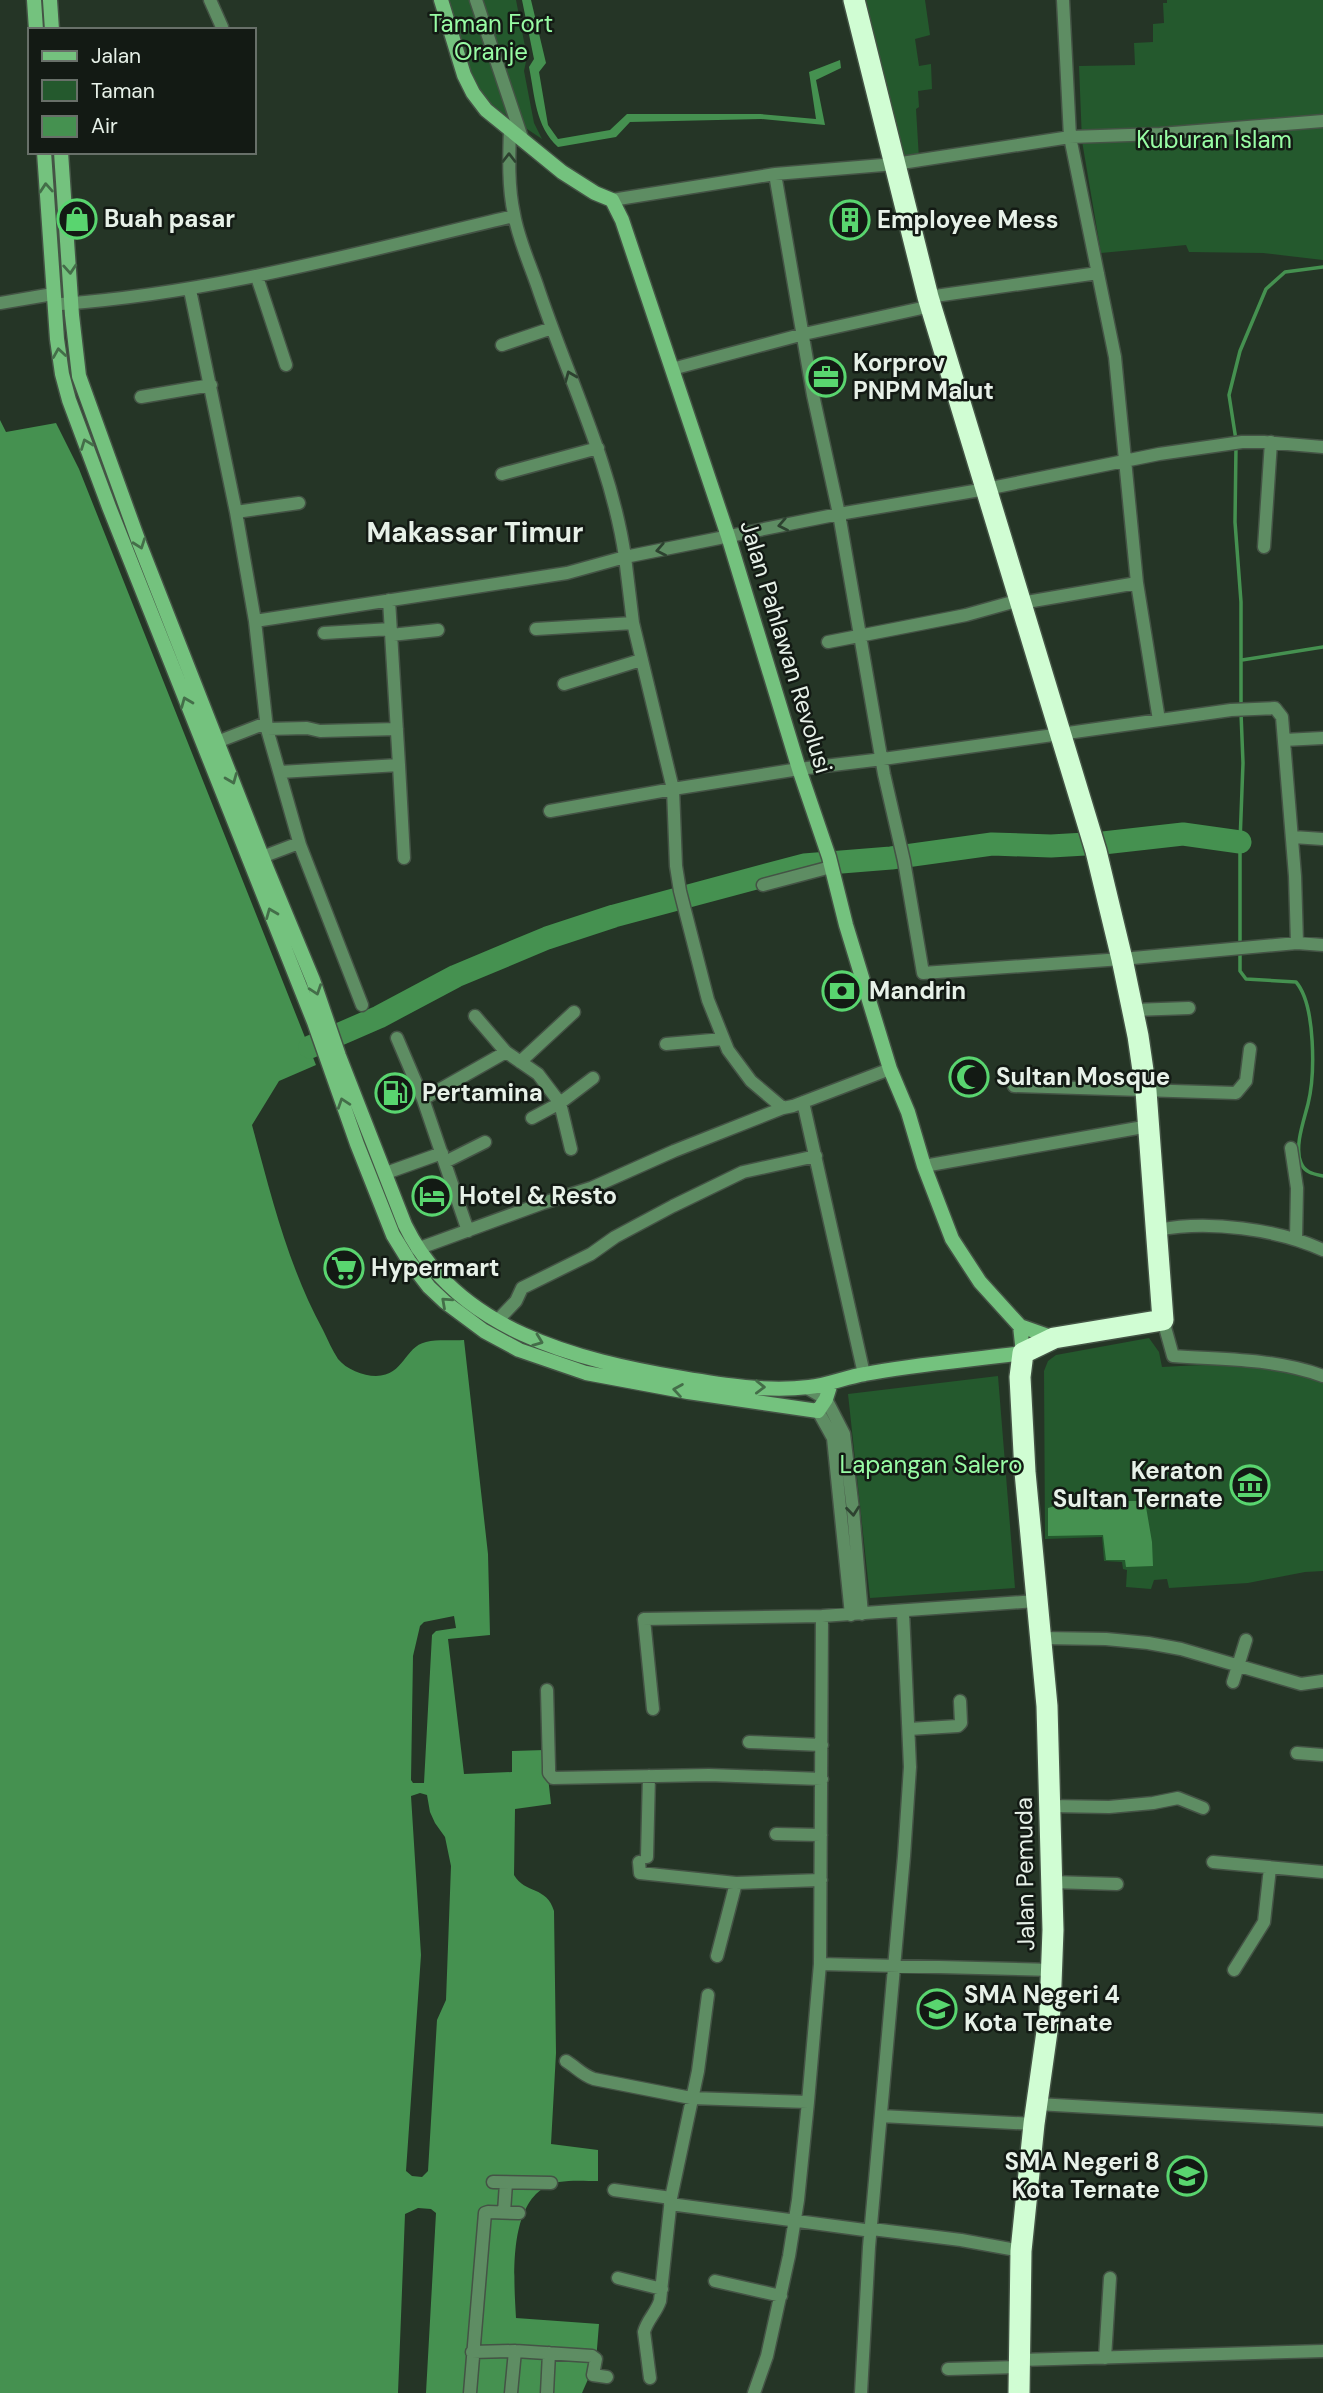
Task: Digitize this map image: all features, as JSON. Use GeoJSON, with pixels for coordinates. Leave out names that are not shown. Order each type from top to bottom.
{"type":"FeatureCollection","features":[{"type":"Feature","properties":{"kind":"highway"},"geometry":{"type":"LineString","coordinates":[[854,0],[930,301],[1094,846],[1122,958],[1146,1091],[1163,1320],[1054,1338],[1023,1353]]}},
{"type":"Feature","properties":{"kind":"highway","name":"Jalan Pemuda"},"geometry":{"type":"LineString","coordinates":[[1019,2393],[1021,2251],[1053,1970],[1048,1706],[1021,1391],[1023,1353]]}},
{"type":"Feature","properties":{"kind":"street"},"geometry":{"type":"LineString","coordinates":[[34,0],[36,28]]}},
{"type":"Feature","properties":{"kind":"street"},"geometry":{"type":"LineString","coordinates":[[50,0],[52,28]]}},
{"type":"Feature","properties":{"kind":"street"},"geometry":{"type":"LineString","coordinates":[[210,0],[222,27]]}},
{"type":"Feature","properties":{"kind":"street"},"geometry":{"type":"LineString","coordinates":[[441,0],[457,55],[473,93],[486,110],[562,172],[595,193],[612,200],[775,174],[895,164],[1070,137],[1160,134],[1323,121]]}},
{"type":"Feature","properties":{"kind":"street"},"geometry":{"type":"LineString","coordinates":[[476,0],[523,141]]}},
{"type":"Feature","properties":{"kind":"street"},"geometry":{"type":"LineString","coordinates":[[1063,0],[1070,137],[1115,357],[1137,583],[1159,720]]}},
{"type":"Feature","properties":{"kind":"street"},"geometry":{"type":"LineString","coordinates":[[510,130],[509,168],[514,216],[551,328],[598,449],[615,505],[633,623],[673,789],[680,891],[708,1000],[728,1051],[751,1081],[783,1108]]}},
{"type":"Feature","properties":{"kind":"street"},"geometry":{"type":"LineString","coordinates":[[44,154],[54,299],[62,374],[69,400],[102,488],[320,1021],[357,1144],[398,1228],[441,1279],[493,1318],[532,1339],[584,1357],[633,1369],[729,1386],[807,1388],[864,1374],[1023,1353],[1020,1326],[1054,1338]]}},
{"type":"Feature","properties":{"kind":"street"},"geometry":{"type":"LineString","coordinates":[[61,154],[77,368],[85,395],[140,545],[221,740],[262,857],[313,980],[320,1021]]}},
{"type":"Feature","properties":{"kind":"street"},"geometry":{"type":"LineString","coordinates":[[775,174],[820,433],[839,514],[923,972],[1297,943],[1323,946]]}},
{"type":"Feature","properties":{"kind":"street","name":"Jalan Pahlawan Revolusi"},"geometry":{"type":"LineString","coordinates":[[612,200],[630,239],[728,536],[830,862],[846,925],[890,1069],[908,1112],[924,1166],[952,1239],[967,1265],[1020,1326]]}},
{"type":"Feature","properties":{"kind":"street"},"geometry":{"type":"LineString","coordinates":[[0,303],[54,299],[72,303],[190,289],[251,278],[514,216]]}},
{"type":"Feature","properties":{"kind":"street"},"geometry":{"type":"LineString","coordinates":[[672,369],[930,301],[1098,273]]}},
{"type":"Feature","properties":{"kind":"street"},"geometry":{"type":"LineString","coordinates":[[251,278],[286,365]]}},
{"type":"Feature","properties":{"kind":"street"},"geometry":{"type":"LineString","coordinates":[[190,289],[236,512],[255,621],[264,726],[280,772],[299,843],[362,1005]]}},
{"type":"Feature","properties":{"kind":"street"},"geometry":{"type":"LineString","coordinates":[[502,345],[551,328]]}},
{"type":"Feature","properties":{"kind":"street"},"geometry":{"type":"LineString","coordinates":[[142,397],[211,385]]}},
{"type":"Feature","properties":{"kind":"street"},"geometry":{"type":"LineString","coordinates":[[255,621],[567,573],[625,557],[728,536],[1159,454],[1242,442],[1323,447]]}},
{"type":"Feature","properties":{"kind":"street"},"geometry":{"type":"LineString","coordinates":[[1264,547],[1271,442]]}},
{"type":"Feature","properties":{"kind":"street"},"geometry":{"type":"LineString","coordinates":[[502,474],[598,449]]}},
{"type":"Feature","properties":{"kind":"street"},"geometry":{"type":"LineString","coordinates":[[236,512],[299,503]]}},
{"type":"Feature","properties":{"kind":"street"},"geometry":{"type":"LineString","coordinates":[[828,642],[966,615],[1021,601],[1137,583]]}},
{"type":"Feature","properties":{"kind":"street"},"geometry":{"type":"LineString","coordinates":[[389,600],[404,859]]}},
{"type":"Feature","properties":{"kind":"street"},"geometry":{"type":"LineString","coordinates":[[536,629],[633,623]]}},
{"type":"Feature","properties":{"kind":"street"},"geometry":{"type":"LineString","coordinates":[[324,633],[439,630]]}},
{"type":"Feature","properties":{"kind":"street"},"geometry":{"type":"LineString","coordinates":[[564,684],[642,660]]}},
{"type":"Feature","properties":{"kind":"street"},"geometry":{"type":"LineString","coordinates":[[550,811],[799,769],[1230,710],[1275,708],[1282,717],[1293,836],[1297,943]]}},
{"type":"Feature","properties":{"kind":"street"},"geometry":{"type":"LineString","coordinates":[[221,740],[264,726],[320,731],[397,729]]}},
{"type":"Feature","properties":{"kind":"street"},"geometry":{"type":"LineString","coordinates":[[1284,740],[1323,738]]}},
{"type":"Feature","properties":{"kind":"street"},"geometry":{"type":"LineString","coordinates":[[280,772],[399,765]]}},
{"type":"Feature","properties":{"kind":"street"},"geometry":{"type":"LineString","coordinates":[[1293,836],[1323,839]]}},
{"type":"Feature","properties":{"kind":"street"},"geometry":{"type":"LineString","coordinates":[[262,857],[299,843]]}},
{"type":"Feature","properties":{"kind":"street"},"geometry":{"type":"LineString","coordinates":[[763,885],[830,862]]}},
{"type":"Feature","properties":{"kind":"street"},"geometry":{"type":"LineString","coordinates":[[1133,1010],[1189,1007]]}},
{"type":"Feature","properties":{"kind":"street"},"geometry":{"type":"LineString","coordinates":[[520,1062],[574,1012]]}},
{"type":"Feature","properties":{"kind":"street"},"geometry":{"type":"LineString","coordinates":[[475,1016],[506,1052],[538,1074],[560,1103],[571,1149]]}},
{"type":"Feature","properties":{"kind":"street"},"geometry":{"type":"LineString","coordinates":[[397,1038],[423,1099],[468,1231]]}},
{"type":"Feature","properties":{"kind":"street"},"geometry":{"type":"LineString","coordinates":[[667,1044],[723,1039]]}},
{"type":"Feature","properties":{"kind":"street"},"geometry":{"type":"LineString","coordinates":[[1014,1086],[1236,1093],[1246,1081],[1250,1049]]}},
{"type":"Feature","properties":{"kind":"street"},"geometry":{"type":"LineString","coordinates":[[423,1099],[506,1052]]}},
{"type":"Feature","properties":{"kind":"street"},"geometry":{"type":"LineString","coordinates":[[333,1058],[386,1172],[398,1228],[409,1261],[429,1287],[481,1330],[519,1350],[586,1373],[688,1392],[822,1405]]}},
{"type":"Feature","properties":{"kind":"street"},"geometry":{"type":"LineString","coordinates":[[417,1250],[592,1188],[698,1141],[890,1069]]}},
{"type":"Feature","properties":{"kind":"street"},"geometry":{"type":"LineString","coordinates":[[533,1118],[560,1103],[593,1078]]}},
{"type":"Feature","properties":{"kind":"street"},"geometry":{"type":"LineString","coordinates":[[803,1102],[864,1374]]}},
{"type":"Feature","properties":{"kind":"street"},"geometry":{"type":"LineString","coordinates":[[924,1166],[1149,1126]]}},
{"type":"Feature","properties":{"kind":"street"},"geometry":{"type":"LineString","coordinates":[[386,1172],[444,1157],[485,1142]]}},
{"type":"Feature","properties":{"kind":"street"},"geometry":{"type":"LineString","coordinates":[[1291,1148],[1297,1188],[1296,1239]]}},
{"type":"Feature","properties":{"kind":"street"},"geometry":{"type":"LineString","coordinates":[[481,1330],[516,1301],[522,1288],[591,1254],[615,1237],[673,1206],[743,1172],[816,1156]]}},
{"type":"Feature","properties":{"kind":"street"},"geometry":{"type":"LineString","coordinates":[[1158,1230],[1231,1228],[1269,1231],[1323,1250]]}},
{"type":"Feature","properties":{"kind":"street"},"geometry":{"type":"LineString","coordinates":[[1163,1320],[1172,1356],[1273,1362],[1323,1376]]}},
{"type":"Feature","properties":{"kind":"street"},"geometry":{"type":"LineString","coordinates":[[822,1405],[831,1383]]}},
{"type":"Feature","properties":{"kind":"street"},"geometry":{"type":"LineString","coordinates":[[807,1388],[844,1434],[853,1510],[856,1615]]}},
{"type":"Feature","properties":{"kind":"street"},"geometry":{"type":"LineString","coordinates":[[653,1709],[644,1619],[856,1615],[1037,1601]]}},
{"type":"Feature","properties":{"kind":"street"},"geometry":{"type":"LineString","coordinates":[[861,2393],[910,1768],[903,1612]]}},
{"type":"Feature","properties":{"kind":"street"},"geometry":{"type":"LineString","coordinates":[[754,2393],[781,2296],[795,2220],[808,2102],[820,1964],[822,1616]]}},
{"type":"Feature","properties":{"kind":"street"},"geometry":{"type":"LineString","coordinates":[[1041,1638],[1148,1643],[1238,1664],[1301,1684],[1322,1681]]}},
{"type":"Feature","properties":{"kind":"street"},"geometry":{"type":"LineString","coordinates":[[1233,1682],[1246,1640]]}},
{"type":"Feature","properties":{"kind":"street"},"geometry":{"type":"LineString","coordinates":[[547,1690],[549,1766],[553,1778],[709,1775],[822,1779]]}},
{"type":"Feature","properties":{"kind":"street"},"geometry":{"type":"LineString","coordinates":[[909,1729],[958,1726],[961,1723],[960,1701]]}},
{"type":"Feature","properties":{"kind":"street"},"geometry":{"type":"LineString","coordinates":[[748,1742],[822,1745]]}},
{"type":"Feature","properties":{"kind":"street"},"geometry":{"type":"LineString","coordinates":[[1297,1754],[1323,1755]]}},
{"type":"Feature","properties":{"kind":"street"},"geometry":{"type":"LineString","coordinates":[[649,1776],[640,1872],[736,1883],[821,1880]]}},
{"type":"Feature","properties":{"kind":"street"},"geometry":{"type":"LineString","coordinates":[[1051,1806],[1109,1807],[1178,1798],[1203,1808]]}},
{"type":"Feature","properties":{"kind":"street"},"geometry":{"type":"LineString","coordinates":[[776,1834],[821,1835]]}},
{"type":"Feature","properties":{"kind":"street"},"geometry":{"type":"LineString","coordinates":[[1213,1862],[1323,1872]]}},
{"type":"Feature","properties":{"kind":"street"},"geometry":{"type":"LineString","coordinates":[[1234,1970],[1264,1922],[1270,1868]]}},
{"type":"Feature","properties":{"kind":"street"},"geometry":{"type":"LineString","coordinates":[[1052,1882],[1117,1884]]}},
{"type":"Feature","properties":{"kind":"street"},"geometry":{"type":"LineString","coordinates":[[717,1956],[736,1883]]}},
{"type":"Feature","properties":{"kind":"street"},"geometry":{"type":"LineString","coordinates":[[820,1964],[1053,1970]]}},
{"type":"Feature","properties":{"kind":"street"},"geometry":{"type":"LineString","coordinates":[[650,2378],[644,2332],[645,2326],[657,2310],[662,2289],[671,2201],[698,2071],[708,1996]]}},
{"type":"Feature","properties":{"kind":"street"},"geometry":{"type":"LineString","coordinates":[[566,2061],[576,2067],[583,2076],[593,2079],[691,2098],[808,2102]]}},
{"type":"Feature","properties":{"kind":"street"},"geometry":{"type":"LineString","coordinates":[[881,2116],[1035,2114],[1323,2120]]}},
{"type":"Feature","properties":{"kind":"street"},"geometry":{"type":"LineString","coordinates":[[504,2212],[500,2182],[551,2183]]}},
{"type":"Feature","properties":{"kind":"street"},"geometry":{"type":"LineString","coordinates":[[614,2190],[795,2220],[961,2240],[1021,2251]]}},
{"type":"Feature","properties":{"kind":"street"},"geometry":{"type":"LineString","coordinates":[[470,2393],[485,2213],[519,2213]]}},
{"type":"Feature","properties":{"kind":"street"},"geometry":{"type":"LineString","coordinates":[[618,2278],[662,2289]]}},
{"type":"Feature","properties":{"kind":"street"},"geometry":{"type":"LineString","coordinates":[[1105,2358],[1110,2278]]}},
{"type":"Feature","properties":{"kind":"street"},"geometry":{"type":"LineString","coordinates":[[715,2281],[781,2296]]}},
{"type":"Feature","properties":{"kind":"street"},"geometry":{"type":"LineString","coordinates":[[472,2352],[515,2351],[595,2357],[593,2375],[607,2377]]}},
{"type":"Feature","properties":{"kind":"street"},"geometry":{"type":"LineString","coordinates":[[511,2393],[515,2351]]}},
{"type":"Feature","properties":{"kind":"street"},"geometry":{"type":"LineString","coordinates":[[948,2369],[1105,2358],[1323,2351]]}},
{"type":"Feature","properties":{"kind":"street"},"geometry":{"type":"LineString","coordinates":[[547,2393],[549,2353]]}},
{"type":"Feature","properties":{"kind":"green space","name":"Taman Fort Oranje"},"geometry":{"type":"Polygon","coordinates":[[[446,0],[516,0],[527,57],[524,71],[534,123],[542,139],[485,101],[463,56],[446,0]]]}},
{"type":"Feature","properties":{"kind":"green space"},"geometry":{"type":"Polygon","coordinates":[[[857,0],[925,0],[930,35],[915,39],[919,66],[931,64],[932,89],[918,91],[919,107],[916,109],[919,159],[902,161],[857,0]]]}},
{"type":"Feature","properties":{"kind":"green space","name":"Kuburan Islam"},"geometry":{"type":"Polygon","coordinates":[[[1167,0],[1323,0],[1323,260],[1263,253],[1189,252],[1186,245],[1101,253],[1082,141],[1079,66],[1135,65],[1134,43],[1153,42],[1153,24],[1164,23],[1163,3],[1167,3],[1167,0]]]}},
{"type":"Feature","properties":{"kind":"green space"},"geometry":{"type":"Polygon","coordinates":[[[1149,1338],[1159,1352],[1162,1367],[1265,1367],[1286,1370],[1323,1383],[1323,1571],[1248,1583],[1169,1588],[1167,1579],[1154,1580],[1151,1589],[1126,1587],[1127,1570],[1123,1569],[1122,1562],[1104,1561],[1102,1537],[1045,1539],[1044,1371],[1048,1361],[1056,1355],[1149,1338]]]}},
{"type":"Feature","properties":{"kind":"green space","name":"Lapangan Salero"},"geometry":{"type":"Polygon","coordinates":[[[998,1376],[1015,1588],[870,1598],[848,1394],[998,1376]]]}},
{"type":"Feature","properties":{"kind":"water"},"geometry":{"type":"Polygon","coordinates":[[[522,0],[531,0],[546,63],[539,72],[548,125],[558,139],[610,130],[627,114],[760,114],[816,119],[809,72],[840,60],[841,68],[816,80],[825,125],[761,119],[630,122],[616,137],[558,147],[550,139],[537,110],[529,67],[534,59],[522,0]]]}},
{"type":"Feature","properties":{"kind":"water"},"geometry":{"type":"Polygon","coordinates":[[[0,420],[6,432],[56,423],[79,469],[316,1065],[279,1081],[252,1125],[290,1255],[332,1349],[341,1363],[350,1369],[376,1376],[393,1371],[413,1349],[426,1342],[464,1340],[488,1554],[490,1635],[448,1639],[464,1774],[512,1772],[512,1751],[545,1750],[551,1804],[515,1809],[514,1875],[524,1885],[546,1898],[554,1911],[556,2053],[551,2144],[598,2150],[598,2181],[559,2182],[542,2189],[530,2202],[517,2239],[514,2282],[516,2318],[599,2324],[596,2361],[582,2393],[0,2393],[0,420]]]}},
{"type":"Feature","properties":{"kind":"water"},"geometry":{"type":"Polygon","coordinates":[[[1145,1501],[1153,1566],[1126,1567],[1125,1560],[1106,1560],[1103,1535],[1048,1536],[1048,1508],[1055,1506],[1055,1502],[1145,1501]]]}},
{"type":"Feature","properties":{"kind":"pier"},"geometry":{"type":"Polygon","coordinates":[[[454,1616],[456,1628],[436,1631],[432,1635],[424,1783],[413,1783],[413,1656],[420,1626],[424,1622],[454,1616]]]}},
{"type":"Feature","properties":{"kind":"pier"},"geometry":{"type":"Polygon","coordinates":[[[420,1793],[427,1795],[430,1812],[445,1837],[451,1866],[446,2000],[437,2020],[428,2171],[422,2177],[412,2176],[406,2171],[421,1955],[411,1796],[420,1793]]]}},
{"type":"Feature","properties":{"kind":"pier"},"geometry":{"type":"Polygon","coordinates":[[[418,2208],[431,2209],[436,2213],[426,2393],[398,2393],[405,2214],[418,2208]]]}},
{"type":"Feature","properties":{"kind":"waterway"},"geometry":{"type":"LineString","coordinates":[[1236,440],[1229,395],[1240,351],[1266,289],[1285,272],[1323,267]]}},
{"type":"Feature","properties":{"kind":"waterway"},"geometry":{"type":"LineString","coordinates":[[1236,447],[1235,522],[1241,602],[1241,705]]}},
{"type":"Feature","properties":{"kind":"waterway"},"geometry":{"type":"LineString","coordinates":[[1242,660],[1323,647]]}},
{"type":"Feature","properties":{"kind":"waterway"},"geometry":{"type":"LineString","coordinates":[[1241,713],[1243,763],[1240,971],[1246,979],[1296,982],[1303,993],[1310,1023],[1313,1059],[1308,1104],[1300,1134],[1299,1157],[1305,1169],[1323,1176]]}},
{"type":"Feature","properties":{"kind":"waterway"},"geometry":{"type":"LineString","coordinates":[[310,1047],[379,1017],[456,976],[547,938],[614,916],[804,865],[891,858],[992,844],[1051,846],[1183,834],[1240,842]]}},
{"type":"Feature","properties":{"kind":"place","name":"Buah pasar"},"geometry":{"type":"Point","coordinates":[77,219]}},
{"type":"Feature","properties":{"kind":"place","name":"Employee Mess"},"geometry":{"type":"Point","coordinates":[850,220]}},
{"type":"Feature","properties":{"kind":"place","name":"Korprov PNPM Malut"},"geometry":{"type":"Point","coordinates":[826,377]}},
{"type":"Feature","properties":{"kind":"place","name":"Mandrin"},"geometry":{"type":"Point","coordinates":[842,991]}},
{"type":"Feature","properties":{"kind":"place","name":"Sultan Mosque"},"geometry":{"type":"Point","coordinates":[969,1077]}},
{"type":"Feature","properties":{"kind":"place","name":"Pertamina"},"geometry":{"type":"Point","coordinates":[395,1093]}},
{"type":"Feature","properties":{"kind":"place","name":"Hotel & Resto"},"geometry":{"type":"Point","coordinates":[432,1196]}},
{"type":"Feature","properties":{"kind":"place","name":"Hypermart"},"geometry":{"type":"Point","coordinates":[344,1268]}},
{"type":"Feature","properties":{"kind":"place","name":"Keraton Sultan Ternate"},"geometry":{"type":"Point","coordinates":[1250,1485]}},
{"type":"Feature","properties":{"kind":"place","name":"SMA Negeri 4 Kota Ternate"},"geometry":{"type":"Point","coordinates":[937,2009]}},
{"type":"Feature","properties":{"kind":"place","name":"SMA Negeri 8 Kota Ternate"},"geometry":{"type":"Point","coordinates":[1187,2176]}},
{"type":"Feature","properties":{"kind":"district","name":"Makassar Timur"},"geometry":{"type":"Point","coordinates":[475,532]}}]}
